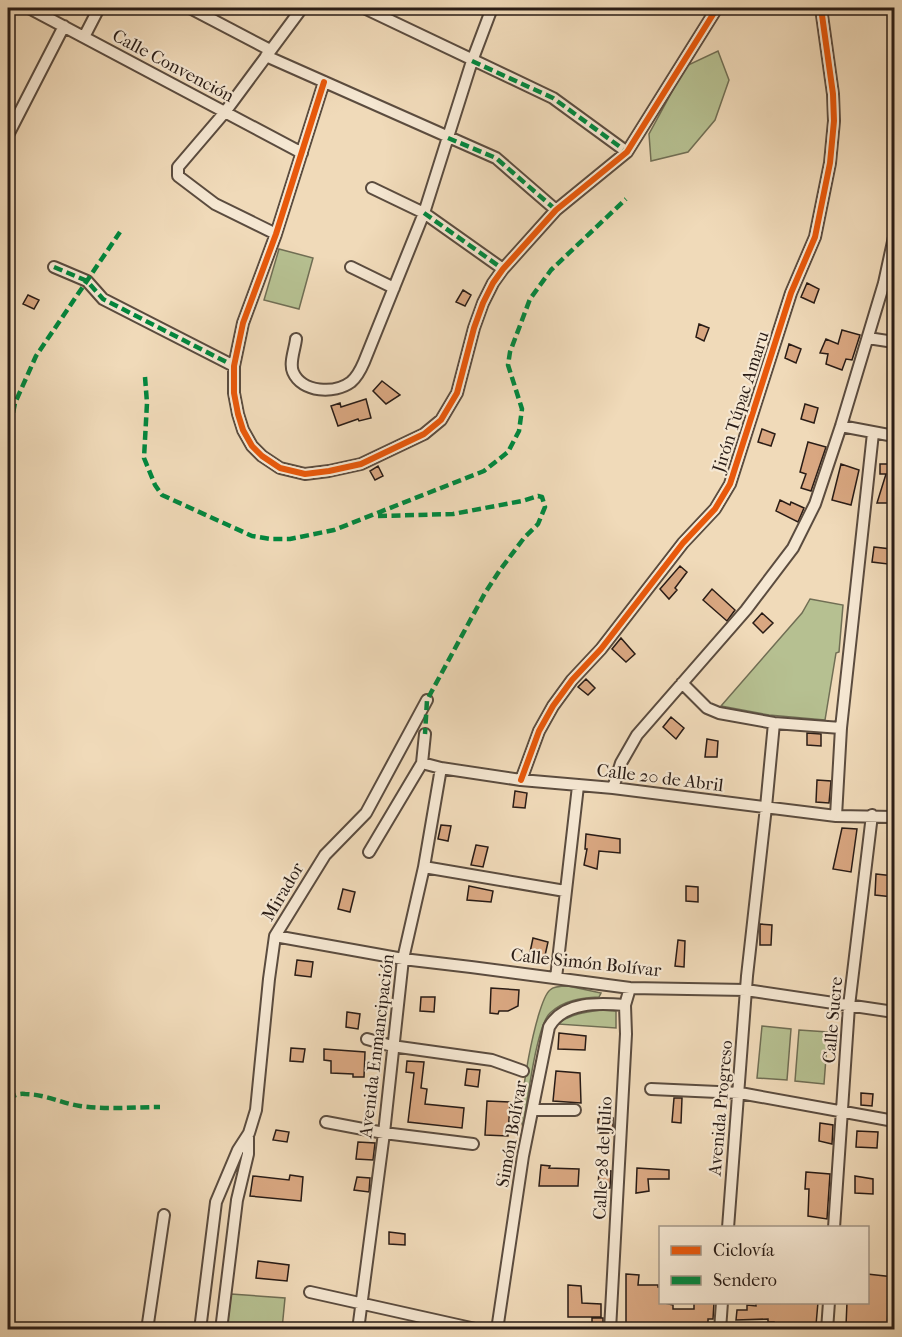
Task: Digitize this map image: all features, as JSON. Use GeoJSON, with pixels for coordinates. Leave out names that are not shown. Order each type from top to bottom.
{"type":"FeatureCollection","features":[{"type":"Feature","properties":{"kind":"street","name":"Calle Convención"},"geometry":{"type":"LineString","coordinates":[[28,8],[302,153]]}},
{"type":"Feature","properties":{"kind":"street"},"geometry":{"type":"LineString","coordinates":[[84,37],[99,8]]}},
{"type":"Feature","properties":{"kind":"street"},"geometry":{"type":"LineString","coordinates":[[190,8],[324,82],[496,158],[556,210]]}},
{"type":"Feature","properties":{"kind":"street"},"geometry":{"type":"LineString","coordinates":[[276,234],[215,204],[178,176],[178,167],[225,112],[302,8]]}},
{"type":"Feature","properties":{"kind":"street"},"geometry":{"type":"LineString","coordinates":[[364,8],[553,98],[627,152]]}},
{"type":"Feature","properties":{"kind":"street"},"geometry":{"type":"LineString","coordinates":[[296,339],[293,373],[305,384],[325,390],[346,385],[356,378],[424,213],[472,61],[492,8]]}},
{"type":"Feature","properties":{"kind":"street"},"geometry":{"type":"LineString","coordinates":[[324,82],[276,234],[243,323],[234,366],[234,393],[243,430],[252,446],[280,468],[305,474],[361,464],[424,434],[447,413],[457,393],[483,303],[503,269],[556,210],[627,152],[717,8]]}},
{"type":"Feature","properties":{"kind":"street","name":"Jirón Túpac Amaru"},"geometry":{"type":"LineString","coordinates":[[521,780],[539,731],[553,705],[572,680],[601,649],[683,543],[715,509],[730,484],[791,293],[815,237],[830,163],[834,121],[833,94],[821,8]]}},
{"type":"Feature","properties":{"kind":"street"},"geometry":{"type":"LineString","coordinates":[[8,135],[64,26]]}},
{"type":"Feature","properties":{"kind":"street"},"geometry":{"type":"LineString","coordinates":[[372,188],[424,213],[503,269]]}},
{"type":"Feature","properties":{"kind":"street"},"geometry":{"type":"LineString","coordinates":[[613,788],[621,763],[637,735],[746,610],[793,548],[815,504],[841,426],[884,283],[894,237]]}},
{"type":"Feature","properties":{"kind":"street"},"geometry":{"type":"LineString","coordinates":[[54,267],[87,281],[103,299],[234,366]]}},
{"type":"Feature","properties":{"kind":"street"},"geometry":{"type":"LineString","coordinates":[[351,267],[394,288]]}},
{"type":"Feature","properties":{"kind":"street"},"geometry":{"type":"LineString","coordinates":[[868,338],[894,342]]}},
{"type":"Feature","properties":{"kind":"street"},"geometry":{"type":"LineString","coordinates":[[841,426],[894,436]]}},
{"type":"Feature","properties":{"kind":"street"},"geometry":{"type":"LineString","coordinates":[[836,816],[841,728],[873,433]]}},
{"type":"Feature","properties":{"kind":"street"},"geometry":{"type":"LineString","coordinates":[[682,683],[707,708],[714,711],[774,723],[841,728]]}},
{"type":"Feature","properties":{"kind":"street","name":"Mirador"},"geometry":{"type":"LineString","coordinates":[[221,1329],[237,1200],[248,1154],[249,1133],[256,1110],[275,936],[325,855],[366,813],[428,700]]}},
{"type":"Feature","properties":{"kind":"street","name":"Avenida Progreso"},"geometry":{"type":"LineString","coordinates":[[728,1226],[740,1093],[746,990],[774,723]]}},
{"type":"Feature","properties":{"kind":"street"},"geometry":{"type":"LineString","coordinates":[[369,852],[422,763],[425,734]]}},
{"type":"Feature","properties":{"kind":"street","name":"Calle 20 de Abril"},"geometry":{"type":"LineString","coordinates":[[422,763],[521,780],[613,788],[836,816],[894,817]]}},
{"type":"Feature","properties":{"kind":"street","name":"Avenida Enmancipación"},"geometry":{"type":"LineString","coordinates":[[358,1329],[384,1133],[403,959],[424,867],[441,768]]}},
{"type":"Feature","properties":{"kind":"street"},"geometry":{"type":"LineString","coordinates":[[556,978],[578,786]]}},
{"type":"Feature","properties":{"kind":"street","name":"Calle Sucre"},"geometry":{"type":"LineString","coordinates":[[834,1226],[849,1006],[872,815]]}},
{"type":"Feature","properties":{"kind":"street"},"geometry":{"type":"LineString","coordinates":[[424,867],[565,891]]}},
{"type":"Feature","properties":{"kind":"street","name":"Calle Simón Bolívar"},"geometry":{"type":"LineString","coordinates":[[275,936],[403,959],[630,988],[746,990],[894,1012]]}},
{"type":"Feature","properties":{"kind":"street","name":"Calle 28 de Julio"},"geometry":{"type":"LineString","coordinates":[[610,1329],[626,1034],[625,1005],[630,988]]}},
{"type":"Feature","properties":{"kind":"street","name":"Simón Bolívar"},"geometry":{"type":"LineString","coordinates":[[497,1329],[523,1156],[549,1027],[553,1020],[567,1011],[583,1006],[625,1005]]}},
{"type":"Feature","properties":{"kind":"street"},"geometry":{"type":"LineString","coordinates":[[367,1039],[392,1046],[492,1060],[523,1071]]}},
{"type":"Feature","properties":{"kind":"street"},"geometry":{"type":"LineString","coordinates":[[651,1089],[740,1093],[894,1121]]}},
{"type":"Feature","properties":{"kind":"street"},"geometry":{"type":"LineString","coordinates":[[533,1110],[575,1110]]}},
{"type":"Feature","properties":{"kind":"street"},"geometry":{"type":"LineString","coordinates":[[326,1122],[384,1133],[473,1144]]}},
{"type":"Feature","properties":{"kind":"street","name":"Mirador"},"geometry":{"type":"LineString","coordinates":[[200,1329],[216,1202],[238,1150],[249,1133]]}},
{"type":"Feature","properties":{"kind":"street"},"geometry":{"type":"LineString","coordinates":[[147,1329],[164,1215]]}},
{"type":"Feature","properties":{"kind":"street"},"geometry":{"type":"LineString","coordinates":[[310,1292],[480,1329]]}},
{"type":"Feature","properties":{"kind":"street"},"geometry":{"type":"LineString","coordinates":[[720,1329],[722,1304]]}},
{"type":"Feature","properties":{"kind":"street"},"geometry":{"type":"LineString","coordinates":[[827,1329],[829,1304]]}},
{"type":"Feature","properties":{"kind":"green space"},"geometry":{"type":"Polygon","coordinates":[[[718,51],[729,80],[715,120],[688,152],[651,161],[649,134],[686,66],[718,51]]]}},
{"type":"Feature","properties":{"kind":"green space"},"geometry":{"type":"Polygon","coordinates":[[[279,249],[313,258],[299,309],[264,300],[279,249]]]}},
{"type":"Feature","properties":{"kind":"green space"},"geometry":{"type":"Polygon","coordinates":[[[810,599],[843,605],[839,652],[836,653],[825,720],[769,715],[721,706],[802,613],[810,599]]]}},
{"type":"Feature","properties":{"kind":"green space"},"geometry":{"type":"Polygon","coordinates":[[[568,986],[601,993],[599,997],[579,999],[561,1005],[550,1013],[545,1021],[536,1049],[523,1127],[522,1101],[533,1034],[539,1014],[550,990],[568,986]]]}},
{"type":"Feature","properties":{"kind":"green space"},"geometry":{"type":"Polygon","coordinates":[[[601,1010],[616,1011],[616,1028],[557,1024],[573,1016],[601,1010]]]}},
{"type":"Feature","properties":{"kind":"green space"},"geometry":{"type":"Polygon","coordinates":[[[762,1026],[791,1029],[787,1080],[757,1078],[762,1026]]]}},
{"type":"Feature","properties":{"kind":"green space"},"geometry":{"type":"Polygon","coordinates":[[[799,1030],[828,1032],[824,1084],[795,1081],[799,1030]]]}},
{"type":"Feature","properties":{"kind":"green space"},"geometry":{"type":"Polygon","coordinates":[[[231,1294],[285,1298],[282,1329],[227,1329],[231,1294]]]}},
{"type":"Feature","properties":{"kind":"building"},"geometry":{"type":"Polygon","coordinates":[[[807,283],[819,289],[814,303],[801,297],[807,283]]]}},
{"type":"Feature","properties":{"kind":"building"},"geometry":{"type":"Polygon","coordinates":[[[463,290],[471,295],[465,306],[456,302],[463,290]]]}},
{"type":"Feature","properties":{"kind":"building"},"geometry":{"type":"Polygon","coordinates":[[[28,295],[39,300],[34,309],[23,304],[28,295]]]}},
{"type":"Feature","properties":{"kind":"building"},"geometry":{"type":"Polygon","coordinates":[[[699,324],[709,328],[704,341],[696,337],[699,324]]]}},
{"type":"Feature","properties":{"kind":"building"},"geometry":{"type":"Polygon","coordinates":[[[842,330],[860,335],[852,360],[846,359],[842,370],[826,364],[828,354],[820,353],[826,339],[838,344],[842,330]]]}},
{"type":"Feature","properties":{"kind":"building"},"geometry":{"type":"Polygon","coordinates":[[[789,344],[801,349],[796,363],[785,358],[789,344]]]}},
{"type":"Feature","properties":{"kind":"building"},"geometry":{"type":"Polygon","coordinates":[[[382,381],[400,395],[386,404],[373,391],[382,381]]]}},
{"type":"Feature","properties":{"kind":"building"},"geometry":{"type":"Polygon","coordinates":[[[366,399],[371,418],[359,421],[358,419],[338,426],[331,406],[340,403],[341,407],[366,399]]]}},
{"type":"Feature","properties":{"kind":"building"},"geometry":{"type":"Polygon","coordinates":[[[805,404],[818,408],[814,423],[801,419],[805,404]]]}},
{"type":"Feature","properties":{"kind":"building"},"geometry":{"type":"Polygon","coordinates":[[[762,429],[775,434],[771,446],[758,442],[762,429]]]}},
{"type":"Feature","properties":{"kind":"building"},"geometry":{"type":"Polygon","coordinates":[[[808,442],[826,447],[811,491],[801,488],[806,474],[800,472],[808,442]]]}},
{"type":"Feature","properties":{"kind":"building"},"geometry":{"type":"Polygon","coordinates":[[[892,454],[894,455],[894,503],[877,503],[886,474],[880,474],[880,464],[889,464],[892,454]]]}},
{"type":"Feature","properties":{"kind":"building"},"geometry":{"type":"Polygon","coordinates":[[[841,464],[859,470],[851,505],[832,500],[841,464]]]}},
{"type":"Feature","properties":{"kind":"building"},"geometry":{"type":"Polygon","coordinates":[[[378,466],[383,476],[375,480],[370,471],[378,466]]]}},
{"type":"Feature","properties":{"kind":"building"},"geometry":{"type":"Polygon","coordinates":[[[780,500],[804,508],[798,522],[776,511],[780,500]]]}},
{"type":"Feature","properties":{"kind":"building"},"geometry":{"type":"Polygon","coordinates":[[[874,547],[891,549],[888,564],[872,562],[874,547]]]}},
{"type":"Feature","properties":{"kind":"building"},"geometry":{"type":"Polygon","coordinates":[[[680,566],[687,572],[669,599],[660,589],[680,566]]]}},
{"type":"Feature","properties":{"kind":"building"},"geometry":{"type":"Polygon","coordinates":[[[712,589],[735,610],[727,621],[703,600],[712,589]]]}},
{"type":"Feature","properties":{"kind":"building"},"geometry":{"type":"Polygon","coordinates":[[[762,613],[773,623],[763,633],[753,623],[762,613]]]}},
{"type":"Feature","properties":{"kind":"building"},"geometry":{"type":"Polygon","coordinates":[[[621,638],[635,654],[626,662],[612,649],[621,638]]]}},
{"type":"Feature","properties":{"kind":"building"},"geometry":{"type":"Polygon","coordinates":[[[586,679],[595,688],[588,695],[578,687],[586,679]]]}},
{"type":"Feature","properties":{"kind":"building"},"geometry":{"type":"Polygon","coordinates":[[[671,717],[684,728],[676,739],[663,727],[671,717]]]}},
{"type":"Feature","properties":{"kind":"building"},"geometry":{"type":"Polygon","coordinates":[[[807,733],[821,734],[821,746],[807,745],[807,733]]]}},
{"type":"Feature","properties":{"kind":"building"},"geometry":{"type":"Polygon","coordinates":[[[707,739],[718,741],[717,757],[705,757],[707,739]]]}},
{"type":"Feature","properties":{"kind":"building"},"geometry":{"type":"Polygon","coordinates":[[[817,780],[831,781],[829,803],[816,802],[817,780]]]}},
{"type":"Feature","properties":{"kind":"building"},"geometry":{"type":"Polygon","coordinates":[[[515,791],[527,793],[525,808],[513,807],[515,791]]]}},
{"type":"Feature","properties":{"kind":"building"},"geometry":{"type":"Polygon","coordinates":[[[441,825],[451,826],[448,841],[438,839],[441,825]]]}},
{"type":"Feature","properties":{"kind":"building"},"geometry":{"type":"Polygon","coordinates":[[[842,828],[857,829],[851,872],[833,869],[842,828]]]}},
{"type":"Feature","properties":{"kind":"building"},"geometry":{"type":"Polygon","coordinates":[[[586,834],[620,839],[620,853],[599,851],[597,869],[584,865],[587,849],[585,849],[586,834]]]}},
{"type":"Feature","properties":{"kind":"building"},"geometry":{"type":"Polygon","coordinates":[[[476,845],[488,847],[483,867],[471,865],[476,845]]]}},
{"type":"Feature","properties":{"kind":"building"},"geometry":{"type":"Polygon","coordinates":[[[876,874],[894,876],[893,897],[875,895],[876,874]]]}},
{"type":"Feature","properties":{"kind":"building"},"geometry":{"type":"Polygon","coordinates":[[[469,886],[493,891],[491,902],[467,900],[469,886]]]}},
{"type":"Feature","properties":{"kind":"building"},"geometry":{"type":"Polygon","coordinates":[[[686,886],[698,887],[698,902],[686,901],[686,886]]]}},
{"type":"Feature","properties":{"kind":"building"},"geometry":{"type":"Polygon","coordinates":[[[343,889],[355,892],[350,912],[338,909],[343,889]]]}},
{"type":"Feature","properties":{"kind":"building"},"geometry":{"type":"Polygon","coordinates":[[[760,924],[772,925],[771,945],[760,945],[760,924]]]}},
{"type":"Feature","properties":{"kind":"building"},"geometry":{"type":"Polygon","coordinates":[[[533,938],[548,942],[544,960],[529,957],[533,938]]]}},
{"type":"Feature","properties":{"kind":"building"},"geometry":{"type":"Polygon","coordinates":[[[678,940],[685,941],[684,967],[675,966],[678,940]]]}},
{"type":"Feature","properties":{"kind":"building"},"geometry":{"type":"Polygon","coordinates":[[[297,960],[313,962],[311,977],[295,975],[297,960]]]}},
{"type":"Feature","properties":{"kind":"building"},"geometry":{"type":"Polygon","coordinates":[[[491,988],[519,990],[518,1006],[508,1011],[499,1011],[498,1014],[490,1013],[491,988]]]}},
{"type":"Feature","properties":{"kind":"building"},"geometry":{"type":"Polygon","coordinates":[[[421,997],[435,997],[434,1012],[420,1011],[421,997]]]}},
{"type":"Feature","properties":{"kind":"building"},"geometry":{"type":"Polygon","coordinates":[[[347,1012],[360,1014],[358,1029],[346,1027],[347,1012]]]}},
{"type":"Feature","properties":{"kind":"building"},"geometry":{"type":"Polygon","coordinates":[[[559,1033],[586,1036],[585,1050],[558,1049],[559,1033]]]}},
{"type":"Feature","properties":{"kind":"building"},"geometry":{"type":"Polygon","coordinates":[[[291,1048],[305,1049],[303,1062],[290,1061],[291,1048]]]}},
{"type":"Feature","properties":{"kind":"building"},"geometry":{"type":"Polygon","coordinates":[[[324,1049],[365,1052],[364,1077],[331,1073],[331,1061],[324,1060],[324,1049]]]}},
{"type":"Feature","properties":{"kind":"building"},"geometry":{"type":"Polygon","coordinates":[[[407,1061],[424,1062],[421,1088],[427,1089],[425,1104],[464,1108],[462,1128],[408,1122],[414,1073],[406,1072],[407,1061]]]}},
{"type":"Feature","properties":{"kind":"building"},"geometry":{"type":"Polygon","coordinates":[[[467,1069],[480,1070],[478,1087],[465,1085],[467,1069]]]}},
{"type":"Feature","properties":{"kind":"building"},"geometry":{"type":"Polygon","coordinates":[[[556,1071],[580,1073],[581,1103],[553,1101],[556,1071]]]}},
{"type":"Feature","properties":{"kind":"building"},"geometry":{"type":"Polygon","coordinates":[[[861,1093],[873,1094],[872,1106],[861,1105],[861,1093]]]}},
{"type":"Feature","properties":{"kind":"building"},"geometry":{"type":"Polygon","coordinates":[[[674,1098],[682,1098],[681,1123],[672,1122],[674,1098]]]}},
{"type":"Feature","properties":{"kind":"building"},"geometry":{"type":"Polygon","coordinates":[[[487,1101],[510,1102],[508,1136],[485,1135],[487,1101]]]}},
{"type":"Feature","properties":{"kind":"building"},"geometry":{"type":"Polygon","coordinates":[[[613,1118],[613,1133],[598,1133],[598,1119],[613,1118]]]}},
{"type":"Feature","properties":{"kind":"building"},"geometry":{"type":"Polygon","coordinates":[[[820,1123],[833,1125],[832,1144],[819,1141],[820,1123]]]}},
{"type":"Feature","properties":{"kind":"building"},"geometry":{"type":"Polygon","coordinates":[[[276,1130],[289,1132],[287,1142],[273,1140],[276,1130]]]}},
{"type":"Feature","properties":{"kind":"building"},"geometry":{"type":"Polygon","coordinates":[[[857,1131],[878,1132],[877,1148],[856,1147],[857,1131]]]}},
{"type":"Feature","properties":{"kind":"building"},"geometry":{"type":"Polygon","coordinates":[[[358,1142],[375,1143],[373,1160],[356,1159],[358,1142]]]}},
{"type":"Feature","properties":{"kind":"building"},"geometry":{"type":"Polygon","coordinates":[[[541,1165],[550,1166],[549,1168],[579,1169],[578,1186],[539,1186],[541,1165]]]}},
{"type":"Feature","properties":{"kind":"building"},"geometry":{"type":"Polygon","coordinates":[[[637,1168],[669,1170],[669,1179],[648,1179],[649,1191],[636,1193],[637,1168]]]}},
{"type":"Feature","properties":{"kind":"building"},"geometry":{"type":"Polygon","coordinates":[[[599,1170],[611,1171],[610,1188],[598,1188],[599,1170]]]}},
{"type":"Feature","properties":{"kind":"building"},"geometry":{"type":"Polygon","coordinates":[[[806,1172],[830,1174],[827,1219],[808,1216],[809,1189],[805,1189],[806,1172]]]}},
{"type":"Feature","properties":{"kind":"building"},"geometry":{"type":"Polygon","coordinates":[[[290,1175],[303,1177],[301,1201],[250,1196],[253,1176],[289,1180],[290,1175]]]}},
{"type":"Feature","properties":{"kind":"building"},"geometry":{"type":"Polygon","coordinates":[[[855,1176],[873,1179],[873,1194],[855,1193],[855,1176]]]}},
{"type":"Feature","properties":{"kind":"building"},"geometry":{"type":"Polygon","coordinates":[[[357,1177],[370,1178],[369,1192],[354,1190],[357,1177]]]}},
{"type":"Feature","properties":{"kind":"building"},"geometry":{"type":"Polygon","coordinates":[[[389,1232],[405,1234],[405,1245],[389,1244],[389,1232]]]}},
{"type":"Feature","properties":{"kind":"building"},"geometry":{"type":"Polygon","coordinates":[[[258,1261],[289,1265],[287,1281],[256,1278],[258,1261]]]}},
{"type":"Feature","properties":{"kind":"building"},"geometry":{"type":"Polygon","coordinates":[[[626,1274],[639,1275],[638,1285],[658,1285],[659,1304],[673,1305],[673,1309],[694,1309],[694,1304],[714,1304],[713,1319],[708,1319],[708,1329],[686,1329],[686,1325],[666,1324],[666,1329],[636,1329],[636,1325],[626,1324],[626,1274]]]}},
{"type":"Feature","properties":{"kind":"building"},"geometry":{"type":"Polygon","coordinates":[[[869,1274],[894,1277],[894,1311],[888,1310],[887,1329],[846,1326],[847,1304],[869,1304],[869,1274]]]}},
{"type":"Feature","properties":{"kind":"building"},"geometry":{"type":"Polygon","coordinates":[[[568,1285],[581,1286],[582,1303],[601,1304],[601,1317],[568,1317],[568,1285]]]}},
{"type":"Feature","properties":{"kind":"building"},"geometry":{"type":"Polygon","coordinates":[[[756,1304],[818,1304],[816,1325],[804,1324],[803,1329],[774,1329],[774,1322],[768,1322],[768,1319],[736,1320],[737,1310],[747,1310],[747,1305],[756,1306],[756,1304]]]}},
{"type":"Feature","properties":{"kind":"building"},"geometry":{"type":"Polygon","coordinates":[[[592,1318],[603,1318],[603,1329],[592,1329],[592,1318]]]}},
{"type":"Feature","properties":{"kind":"marked path"},"geometry":{"type":"LineString","coordinates":[[472,61],[553,98],[627,152]]}},
{"type":"Feature","properties":{"kind":"marked path"},"geometry":{"type":"LineString","coordinates":[[448,138],[496,158],[556,210]]}},
{"type":"Feature","properties":{"kind":"marked path"},"geometry":{"type":"LineString","coordinates":[[145,377],[147,403],[144,458],[155,485],[162,495],[252,536],[290,539],[334,530],[484,471],[508,452],[519,431],[522,409],[508,365],[510,352],[530,299],[551,270],[626,199]]}},
{"type":"Feature","properties":{"kind":"marked path"},"geometry":{"type":"LineString","coordinates":[[424,213],[503,269]]}},
{"type":"Feature","properties":{"kind":"marked path"},"geometry":{"type":"LineString","coordinates":[[8,439],[15,403],[36,356],[120,232]]}},
{"type":"Feature","properties":{"kind":"marked path"},"geometry":{"type":"LineString","coordinates":[[54,267],[87,281],[103,299],[234,366]]}},
{"type":"Feature","properties":{"kind":"marked path"},"geometry":{"type":"LineString","coordinates":[[378,516],[453,514],[538,496],[542,497],[545,507],[538,524],[524,538],[485,593],[427,700],[425,734]]}},
{"type":"Feature","properties":{"kind":"marked path"},"geometry":{"type":"LineString","coordinates":[[8,1099],[22,1094],[39,1095],[73,1105],[90,1107],[160,1107]]}},
{"type":"Feature","properties":{"kind":"cycle path"},"geometry":{"type":"LineString","coordinates":[[324,82],[276,234],[243,323],[234,366],[234,393],[238,414],[243,430],[252,446],[280,468],[305,474],[361,464],[424,434],[441,420],[457,393],[474,328],[493,283],[556,210],[627,152],[717,8]]}},
{"type":"Feature","properties":{"kind":"cycle path"},"geometry":{"type":"LineString","coordinates":[[521,780],[539,731],[553,706],[572,680],[601,649],[683,543],[715,509],[730,484],[791,293],[815,237],[830,163],[834,121],[833,94],[821,8]]}}]}
